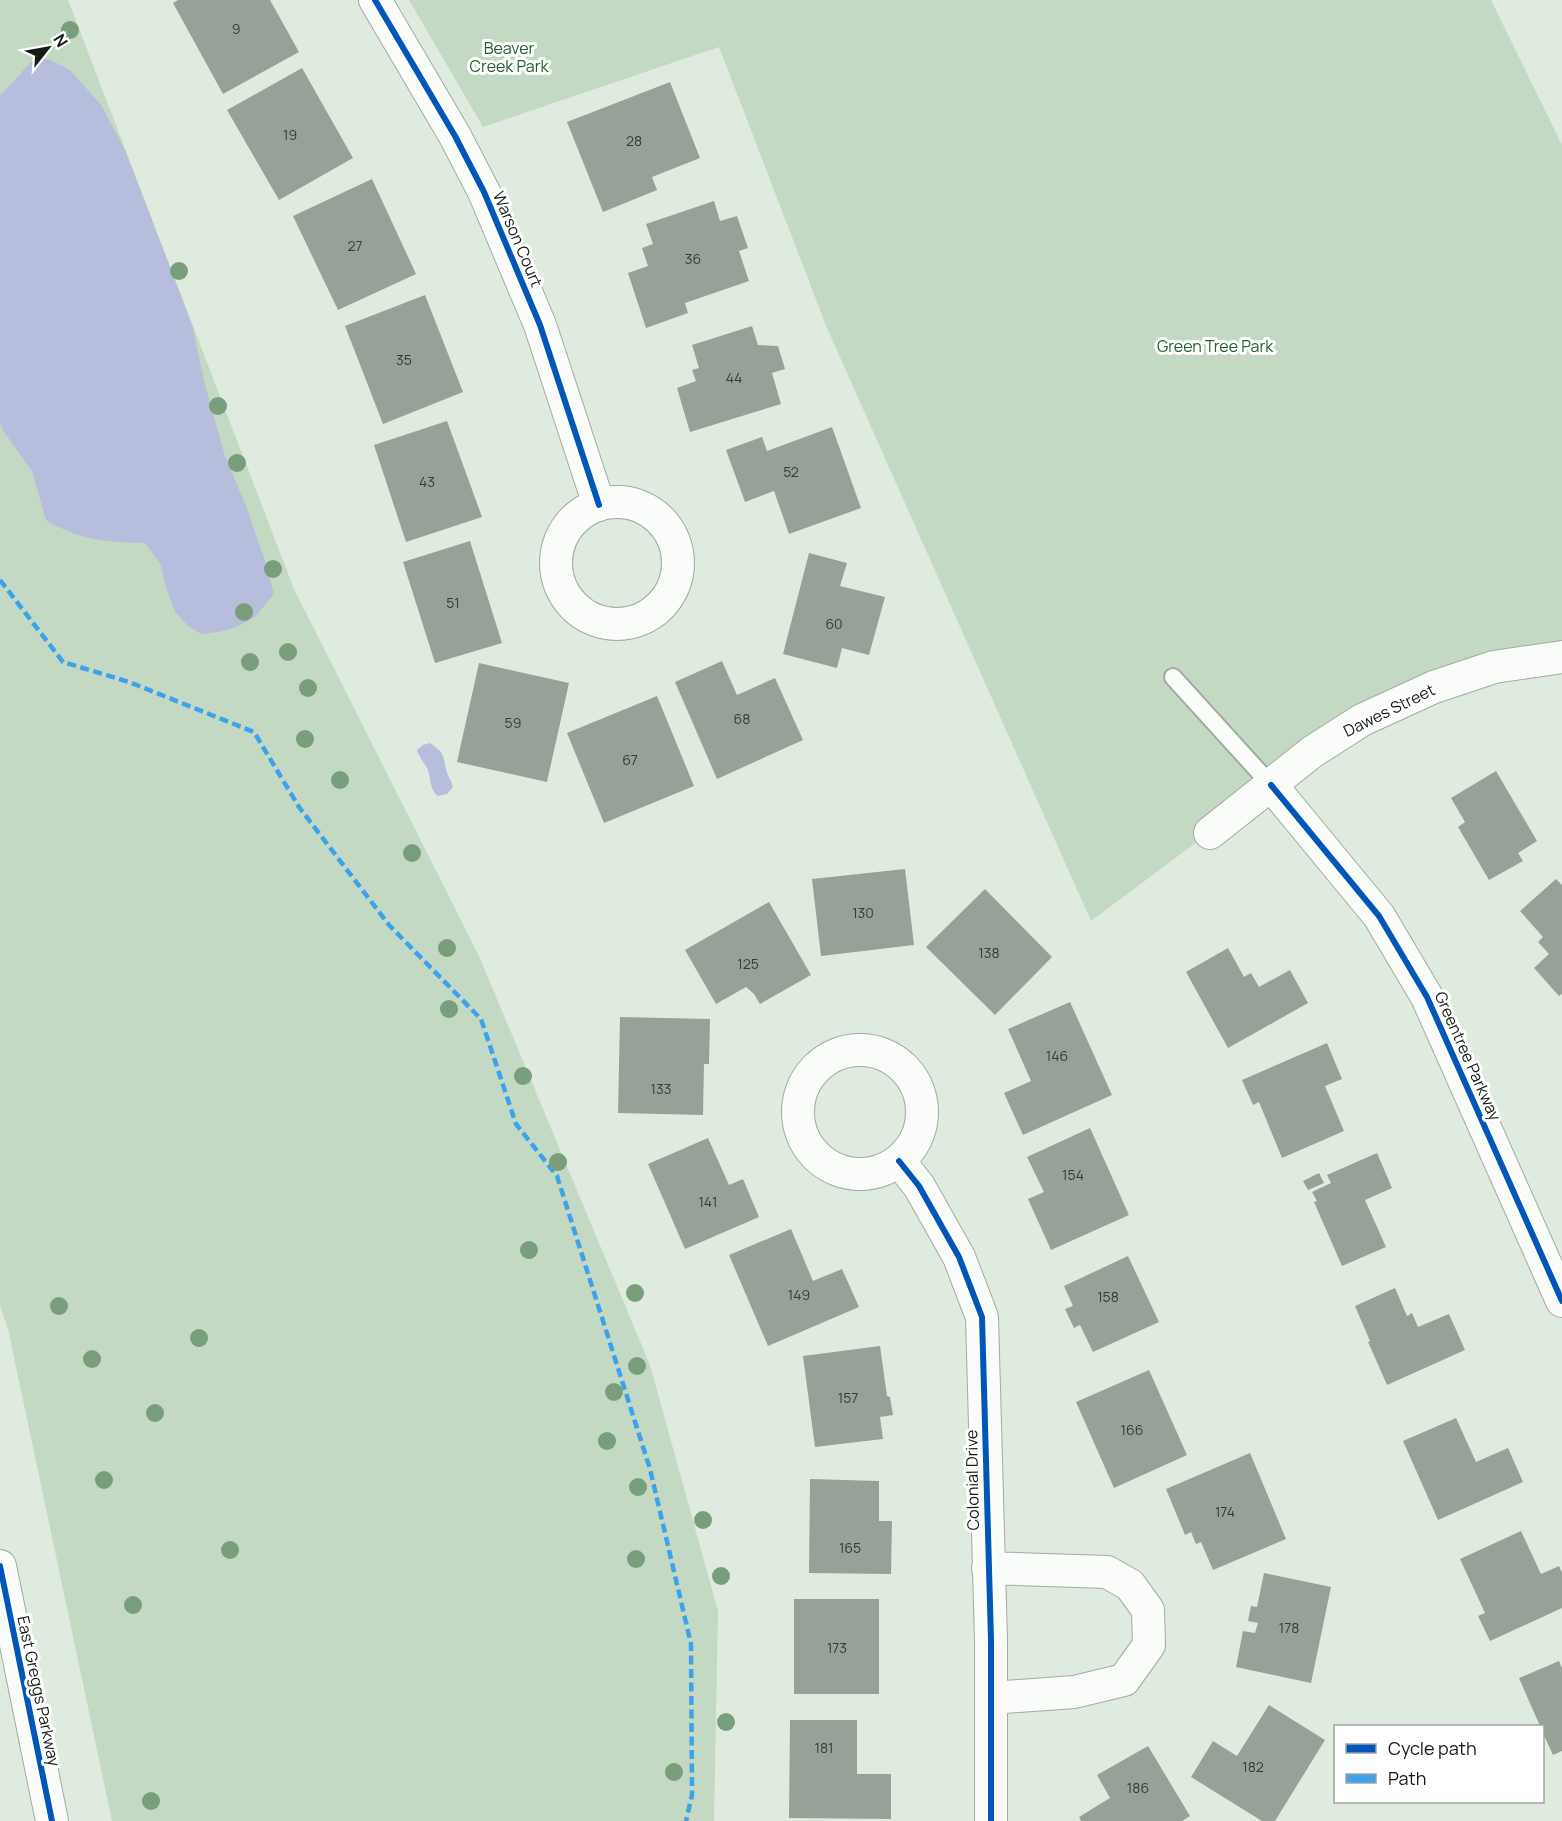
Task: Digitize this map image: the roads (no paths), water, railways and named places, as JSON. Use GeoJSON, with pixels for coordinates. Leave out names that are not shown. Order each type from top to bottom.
{"type":"FeatureCollection","features":[{"type":"Feature","properties":{"kind":"street","name":"Warson Court"},"geometry":{"type":"LineString","coordinates":[[375,0],[455,136],[483,192],[540,325],[599,505]]}},
{"type":"Feature","properties":{"kind":"street","name":"Dawes Street"},"geometry":{"type":"LineString","coordinates":[[1210,833],[1312,752],[1362,720],[1434,687],[1494,667],[1562,657]]}},
{"type":"Feature","properties":{"kind":"street","name":"Greentree Parkway"},"geometry":{"type":"LineString","coordinates":[[1271,785],[1380,916],[1427,997],[1562,1301]]}},
{"type":"Feature","properties":{"kind":"street","name":"Colonial Drive"},"geometry":{"type":"LineString","coordinates":[[898,1161],[919,1186],[959,1257],[982,1317],[991,1698],[991,1821]]}},
{"type":"Feature","properties":{"kind":"street","name":"East Greggs Parkway"},"geometry":{"type":"LineString","coordinates":[[0,1566],[52,1821]]}},
{"type":"Feature","properties":{"kind":"street"},"geometry":{"type":"LineString","coordinates":[[988,1568],[1107,1572],[1130,1585],[1148,1610],[1149,1645],[1124,1680],[1074,1692],[991,1698]]}},
{"type":"Feature","properties":{"kind":"lane"},"geometry":{"type":"LineString","coordinates":[[1173,677],[1271,785]]}},
{"type":"Feature","properties":{"kind":"water"},"geometry":{"type":"Polygon","coordinates":[[[49,59],[70,70],[101,105],[125,150],[192,325],[205,385],[225,456],[246,506],[274,594],[255,617],[237,627],[201,634],[188,626],[175,612],[160,563],[145,543],[94,539],[71,532],[46,520],[32,471],[0,423],[0,96],[32,61],[49,59]]]}},
{"type":"Feature","properties":{"kind":"water"},"geometry":{"type":"Polygon","coordinates":[[[430,743],[443,756],[453,787],[447,794],[438,796],[435,793],[427,768],[417,750],[430,743]]]}},
{"type":"Feature","properties":{"kind":"park label","name":"Beaver Creek Park"},"geometry":{"type":"Point","coordinates":[509,57]}},
{"type":"Feature","properties":{"kind":"park label","name":"Green Tree Park"},"geometry":{"type":"Point","coordinates":[1215,346]}}]}
